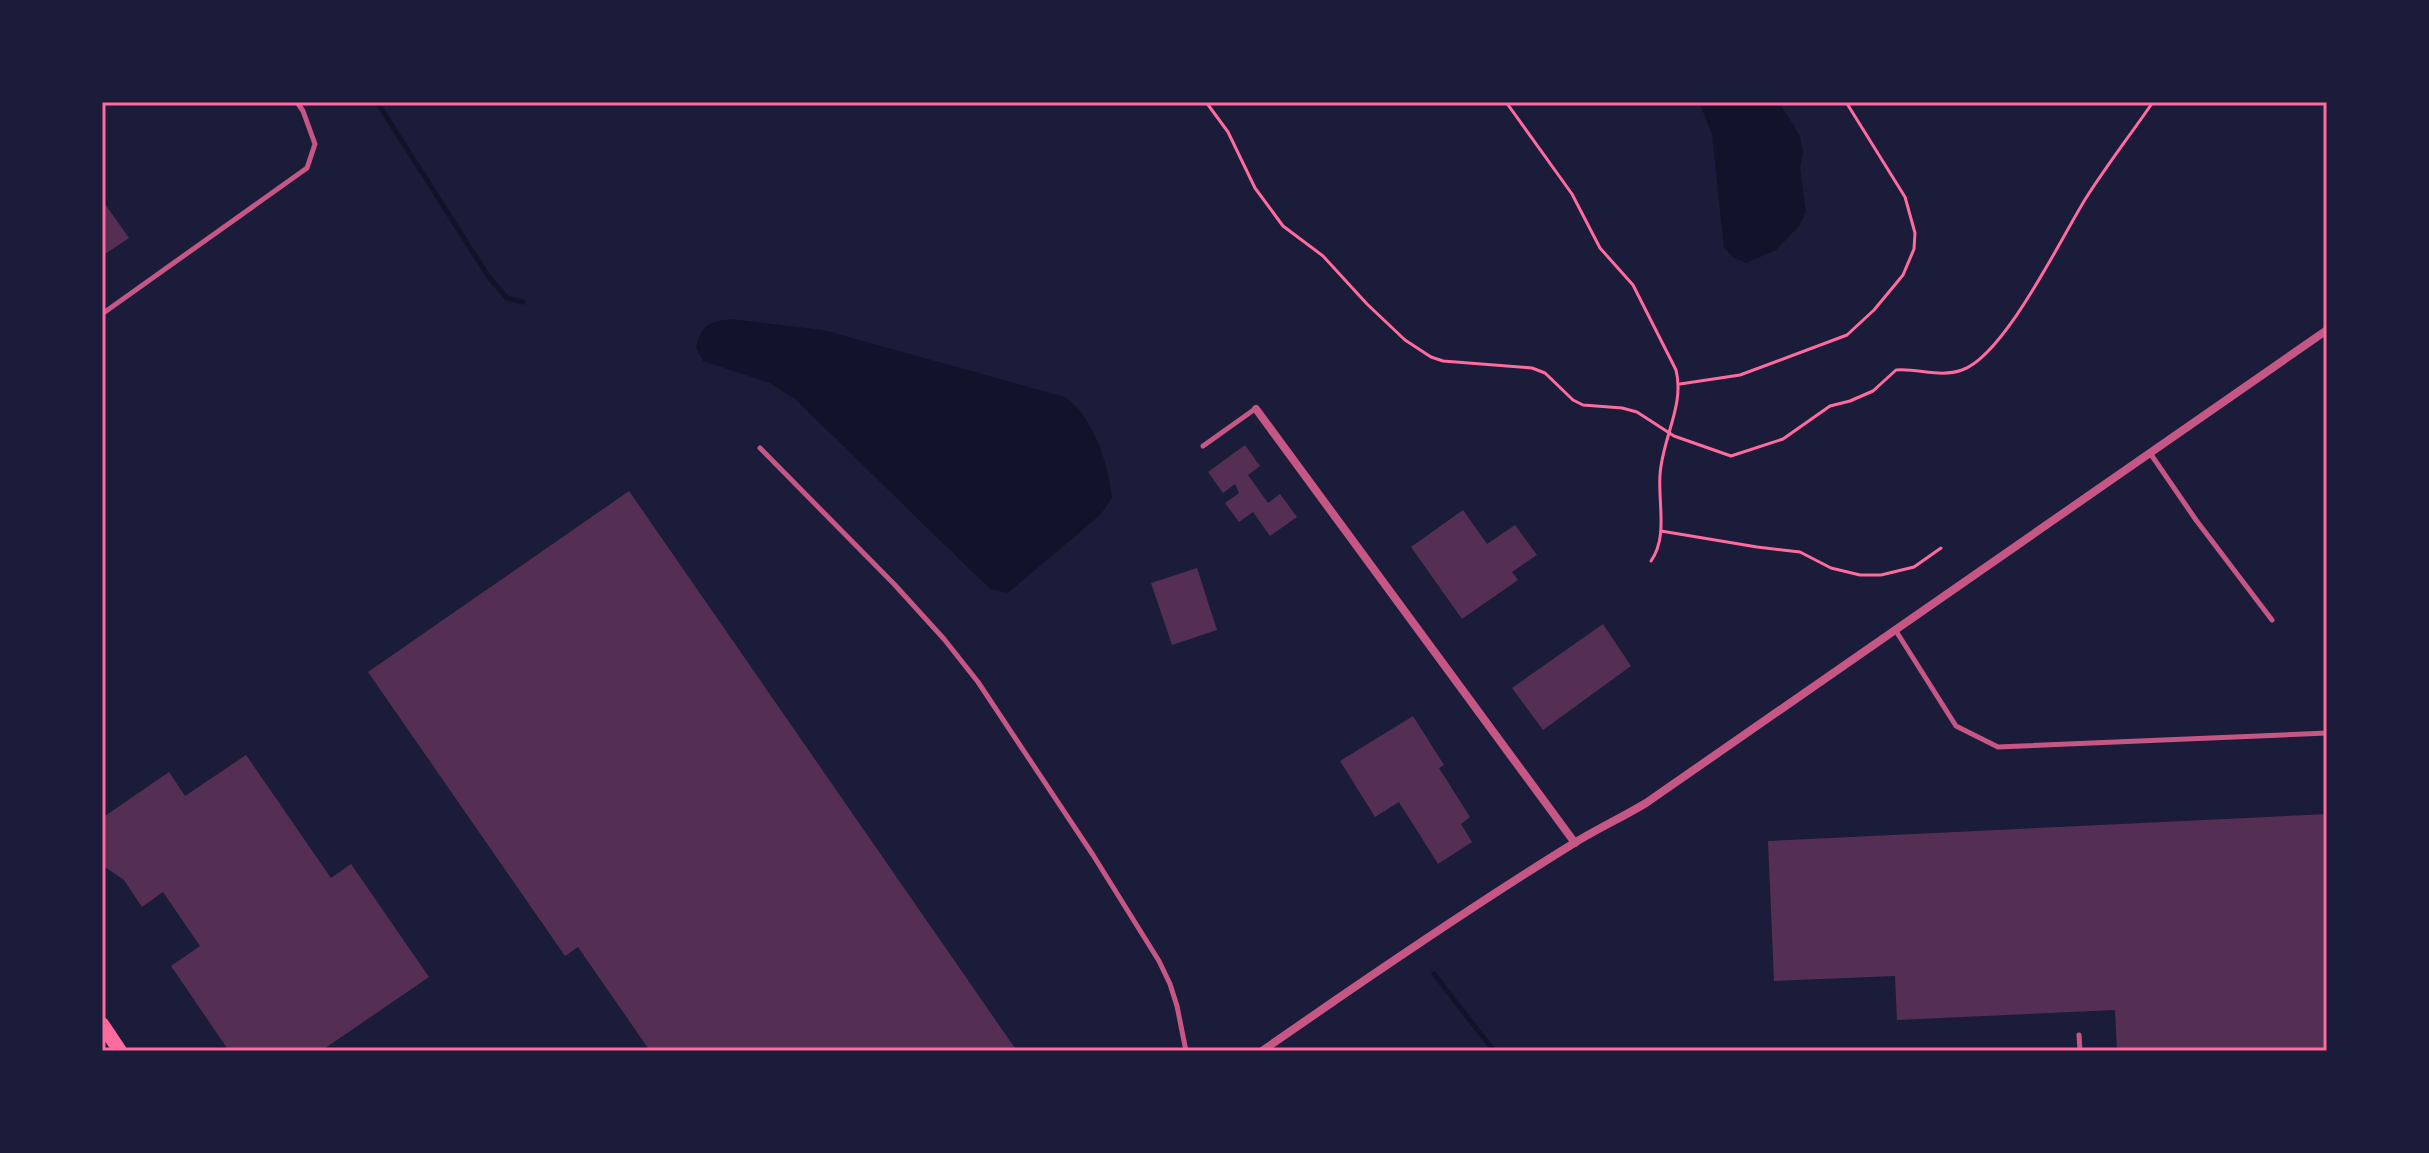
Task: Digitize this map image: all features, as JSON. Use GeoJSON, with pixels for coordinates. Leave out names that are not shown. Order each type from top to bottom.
{"type":"FeatureCollection","features":[{"type":"Feature","properties":{"kind":"main road"},"geometry":{"type":"LineString","coordinates":[[102,1024],[120,1051]]}},
{"type":"Feature","properties":{"kind":"street"},"geometry":{"type":"LineString","coordinates":[[1262,1051],[1405,952],[1575,843],[1646,803],[2327,330]]}},
{"type":"Feature","properties":{"kind":"street"},"geometry":{"type":"LineString","coordinates":[[1256,409],[1575,843]]}},
{"type":"Feature","properties":{"kind":"lane"},"geometry":{"type":"LineString","coordinates":[[102,314],[307,168],[315,144],[297,102]]}},
{"type":"Feature","properties":{"kind":"lane"},"geometry":{"type":"LineString","coordinates":[[1203,446],[1256,409]]}},
{"type":"Feature","properties":{"kind":"lane"},"geometry":{"type":"LineString","coordinates":[[760,448],[894,584],[978,682],[1159,961],[1177,1006],[1186,1051]]}},
{"type":"Feature","properties":{"kind":"lane"},"geometry":{"type":"LineString","coordinates":[[2150,453],[2272,620]]}},
{"type":"Feature","properties":{"kind":"lane"},"geometry":{"type":"LineString","coordinates":[[1896,631],[1956,726],[1998,747],[2327,733]]}},
{"type":"Feature","properties":{"kind":"lane"},"geometry":{"type":"LineString","coordinates":[[2079,1035],[2080,1051]]}},
{"type":"Feature","properties":{"kind":"path"},"geometry":{"type":"LineString","coordinates":[[1206,102],[1228,132],[1255,188],[1283,226],[1323,256],[1405,340],[1443,361],[1532,368],[1545,373],[1573,400],[1583,405],[1637,412],[1670,433],[1722,455],[1740,455],[1783,439],[1830,406],[1873,391],[1896,370],[1950,373],[1983,357],[2005,329],[2085,201],[2153,102]]}},
{"type":"Feature","properties":{"kind":"path"},"geometry":{"type":"LineString","coordinates":[[1506,102],[1572,194],[1600,248],[1640,296],[1680,384],[1659,478],[1661,531],[1659,546],[1651,561]]}},
{"type":"Feature","properties":{"kind":"path"},"geometry":{"type":"LineString","coordinates":[[1680,384],[1740,375],[1847,335],[1874,310],[1903,275],[1914,249],[1915,233],[1905,197],[1846,102]]}},
{"type":"Feature","properties":{"kind":"path"},"geometry":{"type":"LineString","coordinates":[[1661,531],[1800,552],[1831,568],[1860,575],[1881,575],[1914,567],[1941,548]]}},
{"type":"Feature","properties":{"kind":"shaded area"},"geometry":{"type":"Polygon","coordinates":[[[1699,102],[1779,102],[1800,136],[1803,152],[1800,169],[1806,212],[1799,226],[1776,250],[1746,263],[1724,248],[1712,134],[1699,102]]]}},
{"type":"Feature","properties":{"kind":"shaded area"},"geometry":{"type":"Polygon","coordinates":[[[731,319],[823,330],[1065,397],[1092,429],[1107,470],[1112,498],[1101,514],[1008,593],[990,589],[795,399],[770,383],[703,361],[696,347],[701,333],[711,323],[731,319]]]}},
{"type":"Feature","properties":{"kind":"building"},"geometry":{"type":"Polygon","coordinates":[[[102,200],[129,238],[102,256],[102,200]]]}},
{"type":"Feature","properties":{"kind":"building"},"geometry":{"type":"Polygon","coordinates":[[[1245,445],[1260,466],[1248,475],[1268,503],[1280,494],[1297,517],[1270,536],[1253,512],[1239,522],[1225,503],[1239,493],[1235,484],[1223,493],[1208,472],[1245,445]]]}},
{"type":"Feature","properties":{"kind":"building"},"geometry":{"type":"Polygon","coordinates":[[[629,491],[1017,1051],[650,1051],[578,947],[565,956],[368,672],[629,491]]]}},
{"type":"Feature","properties":{"kind":"building"},"geometry":{"type":"Polygon","coordinates":[[[1463,510],[1487,544],[1515,525],[1537,555],[1512,572],[1518,580],[1462,619],[1411,547],[1463,510]]]}},
{"type":"Feature","properties":{"kind":"building"},"geometry":{"type":"Polygon","coordinates":[[[1197,568],[1217,630],[1172,645],[1151,583],[1197,568]]]}},
{"type":"Feature","properties":{"kind":"building"},"geometry":{"type":"Polygon","coordinates":[[[1603,624],[1631,666],[1543,730],[1512,688],[1603,624]]]}},
{"type":"Feature","properties":{"kind":"building"},"geometry":{"type":"Polygon","coordinates":[[[1413,716],[1444,765],[1439,768],[1470,817],[1461,824],[1472,842],[1438,864],[1399,802],[1375,817],[1340,761],[1413,716]]]}},
{"type":"Feature","properties":{"kind":"building"},"geometry":{"type":"Polygon","coordinates":[[[246,755],[331,878],[351,864],[429,977],[321,1051],[229,1051],[171,966],[200,946],[163,892],[142,907],[124,880],[102,865],[102,818],[169,772],[185,796],[246,755]]]}},
{"type":"Feature","properties":{"kind":"building"},"geometry":{"type":"Polygon","coordinates":[[[2327,814],[2327,1051],[2117,1051],[2115,1010],[1897,1020],[1895,976],[1774,981],[1768,841],[2327,814]]]}},
{"type":"Feature","properties":{"kind":"waterway"},"geometry":{"type":"LineString","coordinates":[[377,102],[488,276],[507,298],[523,302]]}},
{"type":"Feature","properties":{"kind":"waterway"},"geometry":{"type":"LineString","coordinates":[[1434,974],[1494,1051]]}}]}
